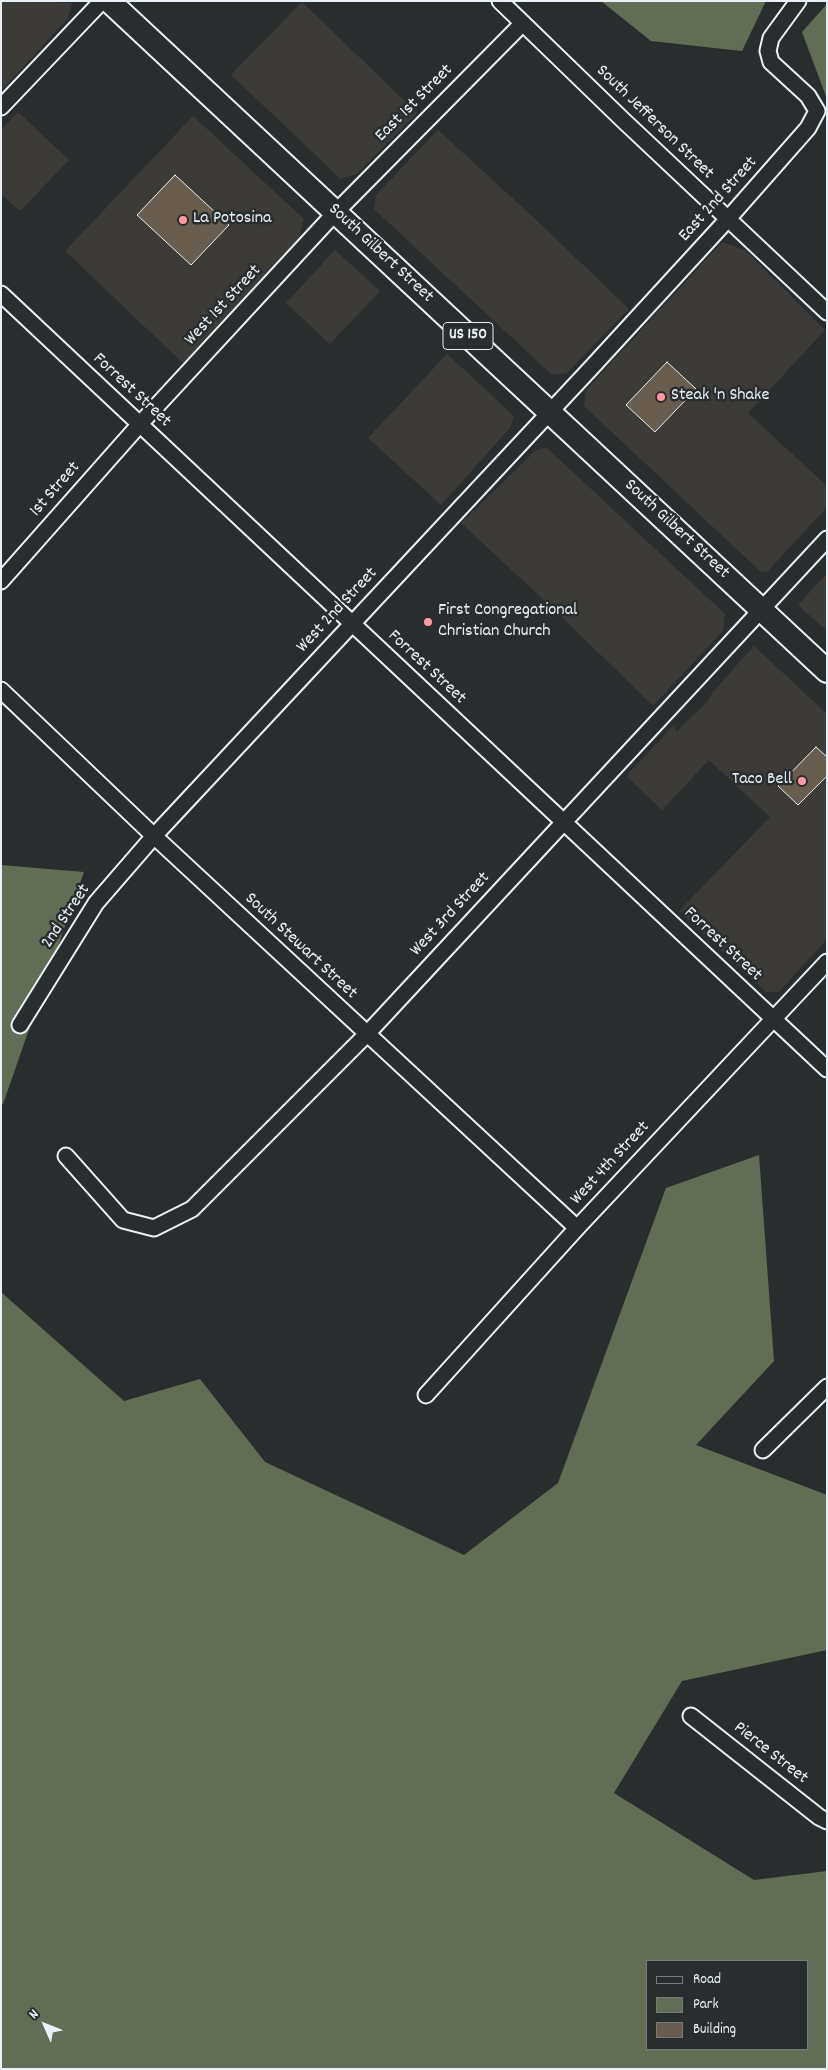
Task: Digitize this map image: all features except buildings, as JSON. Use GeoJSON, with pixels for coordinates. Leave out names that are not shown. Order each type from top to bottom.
{"type":"FeatureCollection","features":[{"type":"Feature","properties":{"kind":"main road","name":"South Gilbert Street"},"geometry":{"type":"LineString","coordinates":[[109,1],[827,671]]}},
{"type":"Feature","properties":{"kind":"street"},"geometry":{"type":"LineString","coordinates":[[1,107],[102,1]]}},
{"type":"Feature","properties":{"kind":"street","name":"South Jefferson Street"},"geometry":{"type":"LineString","coordinates":[[500,1],[727,220],[827,312]]}},
{"type":"Feature","properties":{"kind":"street","name":"East 2nd Street"},"geometry":{"type":"LineString","coordinates":[[549,412],[727,220],[808,128],[817,111],[808,96],[771,62],[768,51],[771,38],[798,1]]}},
{"type":"Feature","properties":{"kind":"street","name":"East 1st Street"},"geometry":{"type":"LineString","coordinates":[[335,213],[523,23]]}},
{"type":"Feature","properties":{"kind":"street","name":"West 1st Street"},"geometry":{"type":"LineString","coordinates":[[140,424],[335,213]]}},
{"type":"Feature","properties":{"kind":"street","name":"Forrest Street"},"geometry":{"type":"LineString","coordinates":[[1,294],[827,1069]]}},
{"type":"Feature","properties":{"kind":"street","name":"West 2nd Street"},"geometry":{"type":"LineString","coordinates":[[154,836],[549,412]]}},
{"type":"Feature","properties":{"kind":"street","name":"1st Street"},"geometry":{"type":"LineString","coordinates":[[1,581],[140,424]]}},
{"type":"Feature","properties":{"kind":"street","name":"West 3rd Street"},"geometry":{"type":"LineString","coordinates":[[66,1156],[123,1220],[154,1228],[192,1209],[366,1034],[827,538]]}},
{"type":"Feature","properties":{"kind":"street","name":"South Stewart Street"},"geometry":{"type":"LineString","coordinates":[[1,690],[154,836],[577,1228]]}},
{"type":"Feature","properties":{"kind":"street","name":"2nd Street"},"geometry":{"type":"LineString","coordinates":[[20,1025],[96,903],[154,836]]}},
{"type":"Feature","properties":{"kind":"street","name":"West 4th Street"},"geometry":{"type":"LineString","coordinates":[[426,1395],[577,1228],[772,1018],[827,962]]}},
{"type":"Feature","properties":{"kind":"street"},"geometry":{"type":"LineString","coordinates":[[763,1450],[827,1387]]}},
{"type":"Feature","properties":{"kind":"street","name":"Pierce Street"},"geometry":{"type":"LineString","coordinates":[[691,1716],[819,1817],[827,1820]]}},
{"type":"Feature","properties":{"kind":"shaded area"},"geometry":{"type":"Polygon","coordinates":[[[1,1],[72,3],[68,18],[1,91],[1,1]]]}},
{"type":"Feature","properties":{"kind":"shaded area"},"geometry":{"type":"Polygon","coordinates":[[[302,2],[417,113],[357,174],[341,179],[231,75],[302,2]]]}},
{"type":"Feature","properties":{"kind":"shaded area"},"geometry":{"type":"Polygon","coordinates":[[[18,112],[69,160],[20,211],[1,194],[1,130],[18,112]]]}},
{"type":"Feature","properties":{"kind":"shaded area"},"geometry":{"type":"Polygon","coordinates":[[[193,116],[304,219],[299,239],[184,364],[65,251],[193,116]]]}},
{"type":"Feature","properties":{"kind":"shaded area"},"geometry":{"type":"Polygon","coordinates":[[[438,130],[531,215],[629,309],[567,373],[552,375],[374,209],[376,195],[438,130]]]}},
{"type":"Feature","properties":{"kind":"shaded area"},"geometry":{"type":"Polygon","coordinates":[[[722,242],[745,250],[825,330],[748,413],[827,486],[827,507],[768,571],[761,572],[584,406],[586,390],[722,242]]]}},
{"type":"Feature","properties":{"kind":"shaded area"},"geometry":{"type":"Polygon","coordinates":[[[335,250],[380,291],[330,344],[286,303],[335,250]]]}},
{"type":"Feature","properties":{"kind":"shaded area"},"geometry":{"type":"Polygon","coordinates":[[[447,354],[514,416],[510,428],[441,505],[368,438],[447,354]]]}},
{"type":"Feature","properties":{"kind":"shaded area"},"geometry":{"type":"Polygon","coordinates":[[[546,447],[725,614],[723,631],[653,706],[562,617],[461,523],[535,451],[546,447]]]}},
{"type":"Feature","properties":{"kind":"shaded area"},"geometry":{"type":"Polygon","coordinates":[[[827,573],[827,631],[798,605],[827,573]]]}},
{"type":"Feature","properties":{"kind":"shaded area"},"geometry":{"type":"Polygon","coordinates":[[[754,646],[827,714],[827,939],[779,992],[766,992],[679,911],[770,817],[709,760],[662,810],[626,776],[673,726],[677,731],[709,700],[712,693],[754,646]]]}},
{"type":"Feature","properties":{"kind":"green space"},"geometry":{"type":"Polygon","coordinates":[[[601,1],[766,1],[742,51],[651,41],[601,1]]]}},
{"type":"Feature","properties":{"kind":"green space"},"geometry":{"type":"Polygon","coordinates":[[[827,4],[827,99],[802,32],[827,4]]]}},
{"type":"Feature","properties":{"kind":"green space"},"geometry":{"type":"Polygon","coordinates":[[[1,865],[84,872],[3,1104],[1,1104],[1,865]]]}},
{"type":"Feature","properties":{"kind":"green space"},"geometry":{"type":"Polygon","coordinates":[[[759,1155],[774,1361],[696,1445],[827,1495],[827,1650],[682,1681],[614,1793],[754,1880],[827,1871],[827,2069],[1,2069],[1,1292],[124,1401],[200,1379],[265,1462],[464,1555],[558,1483],[666,1188],[759,1155]]]}},
{"type":"Feature","properties":{"kind":"place","name":"La Potosina"},"geometry":{"type":"Point","coordinates":[183,220]}},
{"type":"Feature","properties":{"kind":"place","name":"Steak 'n Shake"},"geometry":{"type":"Point","coordinates":[661,397]}},
{"type":"Feature","properties":{"kind":"place","name":"First Congregational Christian Church"},"geometry":{"type":"Point","coordinates":[428,622]}},
{"type":"Feature","properties":{"kind":"place","name":"Taco Bell"},"geometry":{"type":"Point","coordinates":[802,781]}}]}
